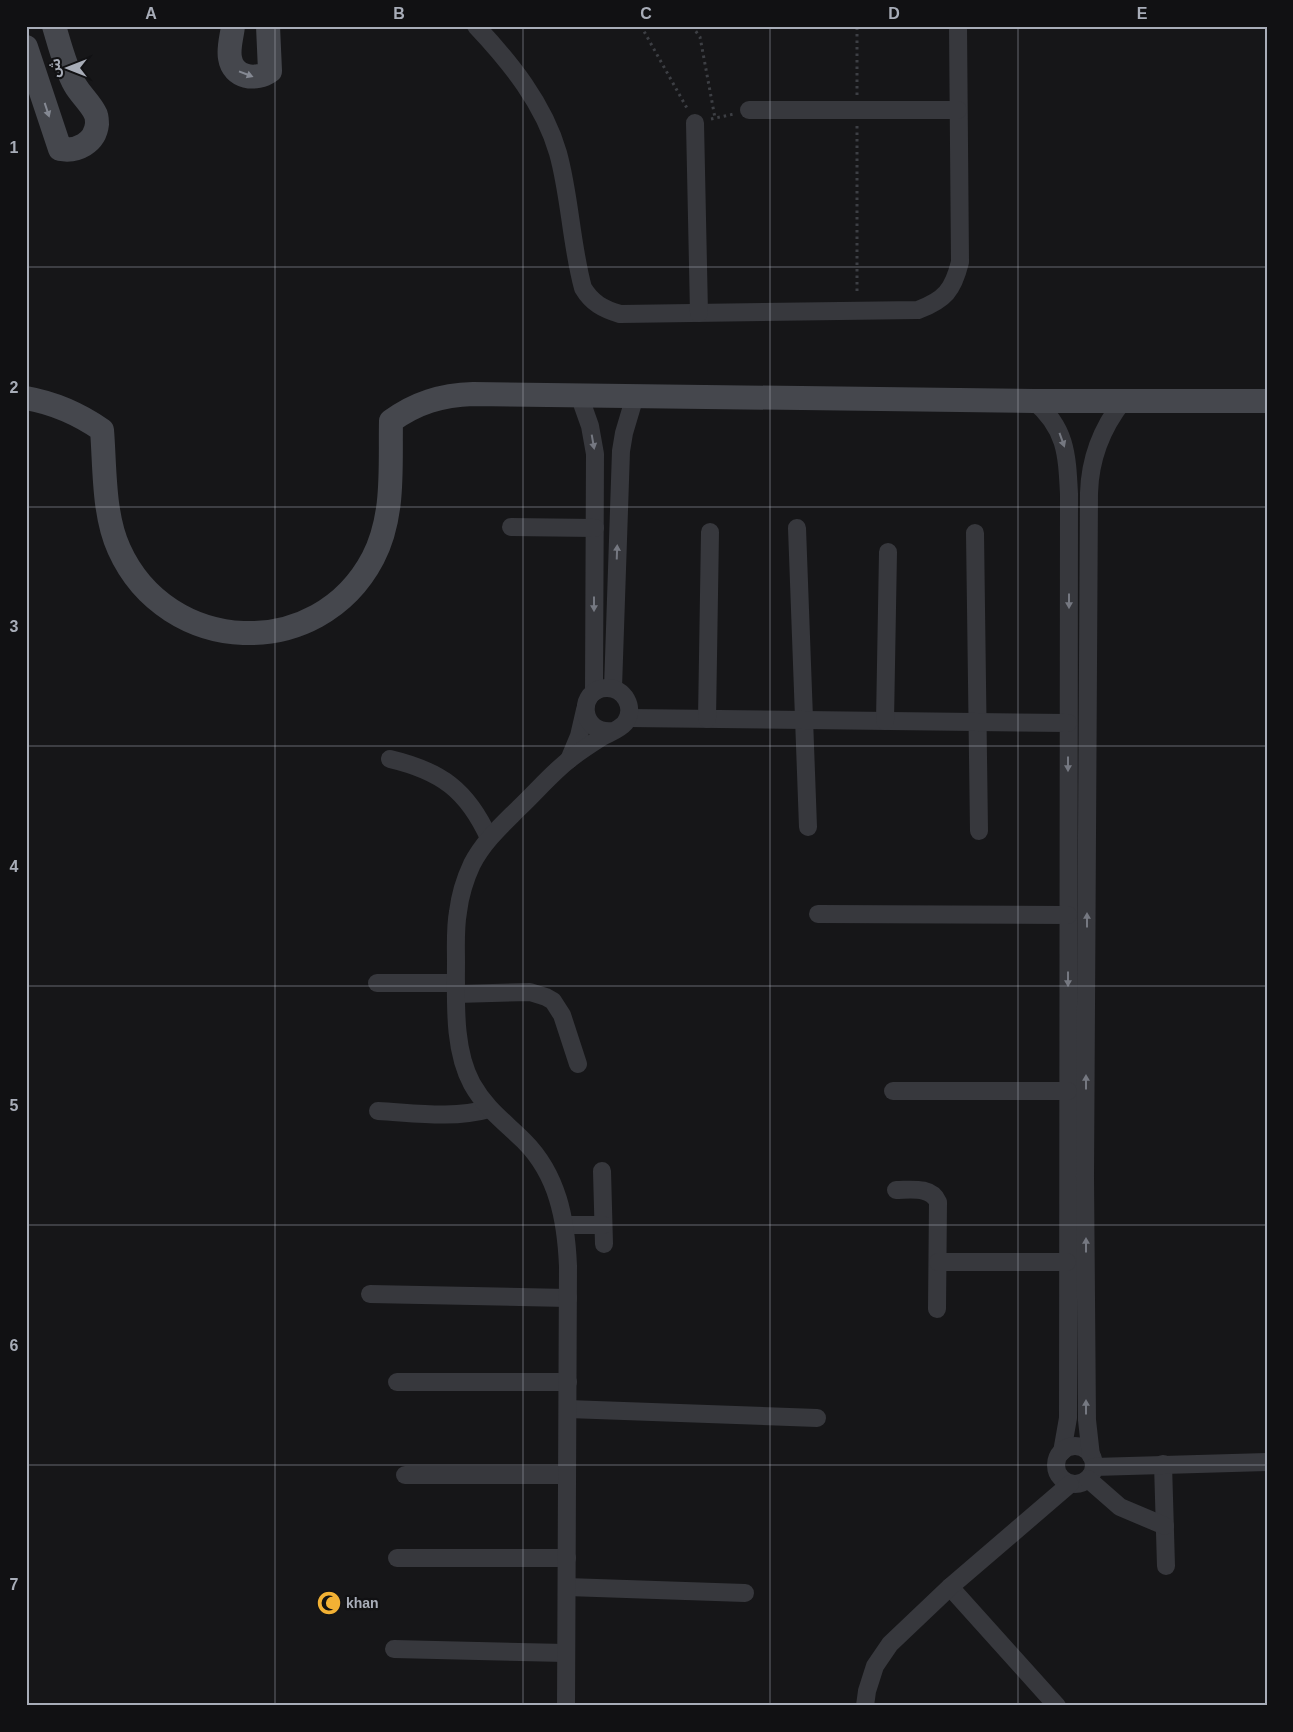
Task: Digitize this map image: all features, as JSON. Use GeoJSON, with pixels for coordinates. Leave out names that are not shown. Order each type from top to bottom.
{"type":"FeatureCollection","features":[{"type":"Feature","properties":{"kind":"street"},"geometry":{"type":"LineString","coordinates":[[26,47],[60,149],[80,148],[91,139],[94,133],[96,127],[95,113],[84,100],[71,78],[54,26]]}},
{"type":"Feature","properties":{"kind":"street"},"geometry":{"type":"LineString","coordinates":[[233,26],[229,56],[231,63],[236,70],[249,77],[256,77],[270,71],[268,26]]}},
{"type":"Feature","properties":{"kind":"street"},"geometry":{"type":"LineString","coordinates":[[476,26],[514,69],[546,119],[558,154],[583,288],[589,298],[598,306],[620,314],[918,310],[934,304],[948,292],[956,278],[960,262],[958,26]]}},
{"type":"Feature","properties":{"kind":"street"},"geometry":{"type":"LineString","coordinates":[[749,110],[958,110]]}},
{"type":"Feature","properties":{"kind":"street"},"geometry":{"type":"LineString","coordinates":[[695,123],[698,313]]}},
{"type":"Feature","properties":{"kind":"street"},"geometry":{"type":"LineString","coordinates":[[26,398],[44,402],[74,413],[102,430],[112,530],[118,548],[127,564],[149,593],[163,605],[195,624],[231,633],[249,634],[268,633],[286,629],[321,614],[351,589],[363,574],[374,558],[386,522],[390,490],[391,421],[429,400],[458,394],[1034,401],[1267,401]]}},
{"type":"Feature","properties":{"kind":"street"},"geometry":{"type":"LineString","coordinates":[[579,395],[593,440],[595,468],[594,692]]}},
{"type":"Feature","properties":{"kind":"street"},"geometry":{"type":"LineString","coordinates":[[613,688],[620,469],[624,433],[635,396]]}},
{"type":"Feature","properties":{"kind":"street"},"geometry":{"type":"LineString","coordinates":[[1034,401],[1044,409],[1058,429],[1063,440],[1068,465],[1068,1418],[1062,1452],[1057,1462],[1058,1473],[1061,1478],[1070,1484]]}},
{"type":"Feature","properties":{"kind":"street"},"geometry":{"type":"LineString","coordinates":[[865,1706],[870,1678],[882,1654],[899,1634],[950,1587],[1070,1484],[1083,1483],[1091,1467],[1086,1420],[1087,802],[1090,476],[1097,444],[1112,414],[1123,401]]}},
{"type":"Feature","properties":{"kind":"street"},"geometry":{"type":"LineString","coordinates":[[595,468],[620,469]]}},
{"type":"Feature","properties":{"kind":"street"},"geometry":{"type":"LineString","coordinates":[[511,527],[595,528]]}},
{"type":"Feature","properties":{"kind":"street"},"geometry":{"type":"LineString","coordinates":[[797,528],[808,826]]}},
{"type":"Feature","properties":{"kind":"street"},"geometry":{"type":"LineString","coordinates":[[708,719],[710,532]]}},
{"type":"Feature","properties":{"kind":"street"},"geometry":{"type":"LineString","coordinates":[[975,532],[979,831]]}},
{"type":"Feature","properties":{"kind":"street"},"geometry":{"type":"LineString","coordinates":[[885,721],[888,552]]}},
{"type":"Feature","properties":{"kind":"street"},"geometry":{"type":"LineString","coordinates":[[566,1706],[568,1298],[565,1225],[554,1187],[537,1156],[525,1142],[489,1109],[471,1083],[461,1052],[456,989],[456,932],[461,896],[473,864],[489,838],[568,760],[590,744],[619,728],[628,718],[629,712],[624,695],[613,688],[600,689],[594,692],[586,703],[579,736],[568,760]]}},
{"type":"Feature","properties":{"kind":"street"},"geometry":{"type":"LineString","coordinates":[[585,710],[586,716],[594,727],[600,731],[613,731]]}},
{"type":"Feature","properties":{"kind":"street"},"geometry":{"type":"LineString","coordinates":[[628,718],[1068,723]]}},
{"type":"Feature","properties":{"kind":"street"},"geometry":{"type":"LineString","coordinates":[[390,759],[422,768],[451,784],[473,809],[489,838]]}},
{"type":"Feature","properties":{"kind":"street"},"geometry":{"type":"LineString","coordinates":[[1068,801],[1087,802]]}},
{"type":"Feature","properties":{"kind":"street"},"geometry":{"type":"LineString","coordinates":[[818,914],[1068,915]]}},
{"type":"Feature","properties":{"kind":"street"},"geometry":{"type":"LineString","coordinates":[[377,983],[530,992],[546,997],[553,1001],[562,1014],[578,1064]]}},
{"type":"Feature","properties":{"kind":"street"},"geometry":{"type":"LineString","coordinates":[[893,1091],[1068,1091]]}},
{"type":"Feature","properties":{"kind":"street"},"geometry":{"type":"LineString","coordinates":[[378,1111],[450,1115],[489,1109]]}},
{"type":"Feature","properties":{"kind":"street"},"geometry":{"type":"LineString","coordinates":[[602,1171],[604,1244]]}},
{"type":"Feature","properties":{"kind":"street"},"geometry":{"type":"LineString","coordinates":[[1068,1176],[1086,1177]]}},
{"type":"Feature","properties":{"kind":"street"},"geometry":{"type":"LineString","coordinates":[[896,1190],[926,1191],[936,1198],[938,1206],[937,1310]]}},
{"type":"Feature","properties":{"kind":"street"},"geometry":{"type":"LineString","coordinates":[[565,1225],[603,1225]]}},
{"type":"Feature","properties":{"kind":"street"},"geometry":{"type":"LineString","coordinates":[[938,1262],[1067,1262]]}},
{"type":"Feature","properties":{"kind":"street"},"geometry":{"type":"LineString","coordinates":[[370,1294],[568,1298]]}},
{"type":"Feature","properties":{"kind":"street"},"geometry":{"type":"LineString","coordinates":[[396,1382],[568,1382]]}},
{"type":"Feature","properties":{"kind":"street"},"geometry":{"type":"LineString","coordinates":[[568,1409],[817,1418]]}},
{"type":"Feature","properties":{"kind":"street"},"geometry":{"type":"LineString","coordinates":[[1062,1452],[1068,1448],[1081,1447],[1087,1450],[1091,1467],[1120,1507],[1165,1526]]}},
{"type":"Feature","properties":{"kind":"street"},"geometry":{"type":"LineString","coordinates":[[1091,1467],[1267,1462]]}},
{"type":"Feature","properties":{"kind":"street"},"geometry":{"type":"LineString","coordinates":[[1163,1464],[1166,1566]]}},
{"type":"Feature","properties":{"kind":"street"},"geometry":{"type":"LineString","coordinates":[[405,1475],[567,1475]]}},
{"type":"Feature","properties":{"kind":"street"},"geometry":{"type":"LineString","coordinates":[[397,1558],[567,1558]]}},
{"type":"Feature","properties":{"kind":"street"},"geometry":{"type":"LineString","coordinates":[[950,1587],[1057,1706]]}},
{"type":"Feature","properties":{"kind":"street"},"geometry":{"type":"LineString","coordinates":[[567,1588],[745,1593]]}},
{"type":"Feature","properties":{"kind":"street"},"geometry":{"type":"LineString","coordinates":[[394,1650],[566,1652]]}},
{"type":"Feature","properties":{"kind":"path"},"geometry":{"type":"LineString","coordinates":[[641,26],[695,123],[749,110]]}},
{"type":"Feature","properties":{"kind":"path"},"geometry":{"type":"LineString","coordinates":[[692,26],[700,37],[715,118]]}},
{"type":"Feature","properties":{"kind":"path"},"geometry":{"type":"LineString","coordinates":[[856,311],[857,26]]}},
{"type":"Feature","properties":{"kind":"place","name":"khan"},"geometry":{"type":"Point","coordinates":[329,1603]}}]}
